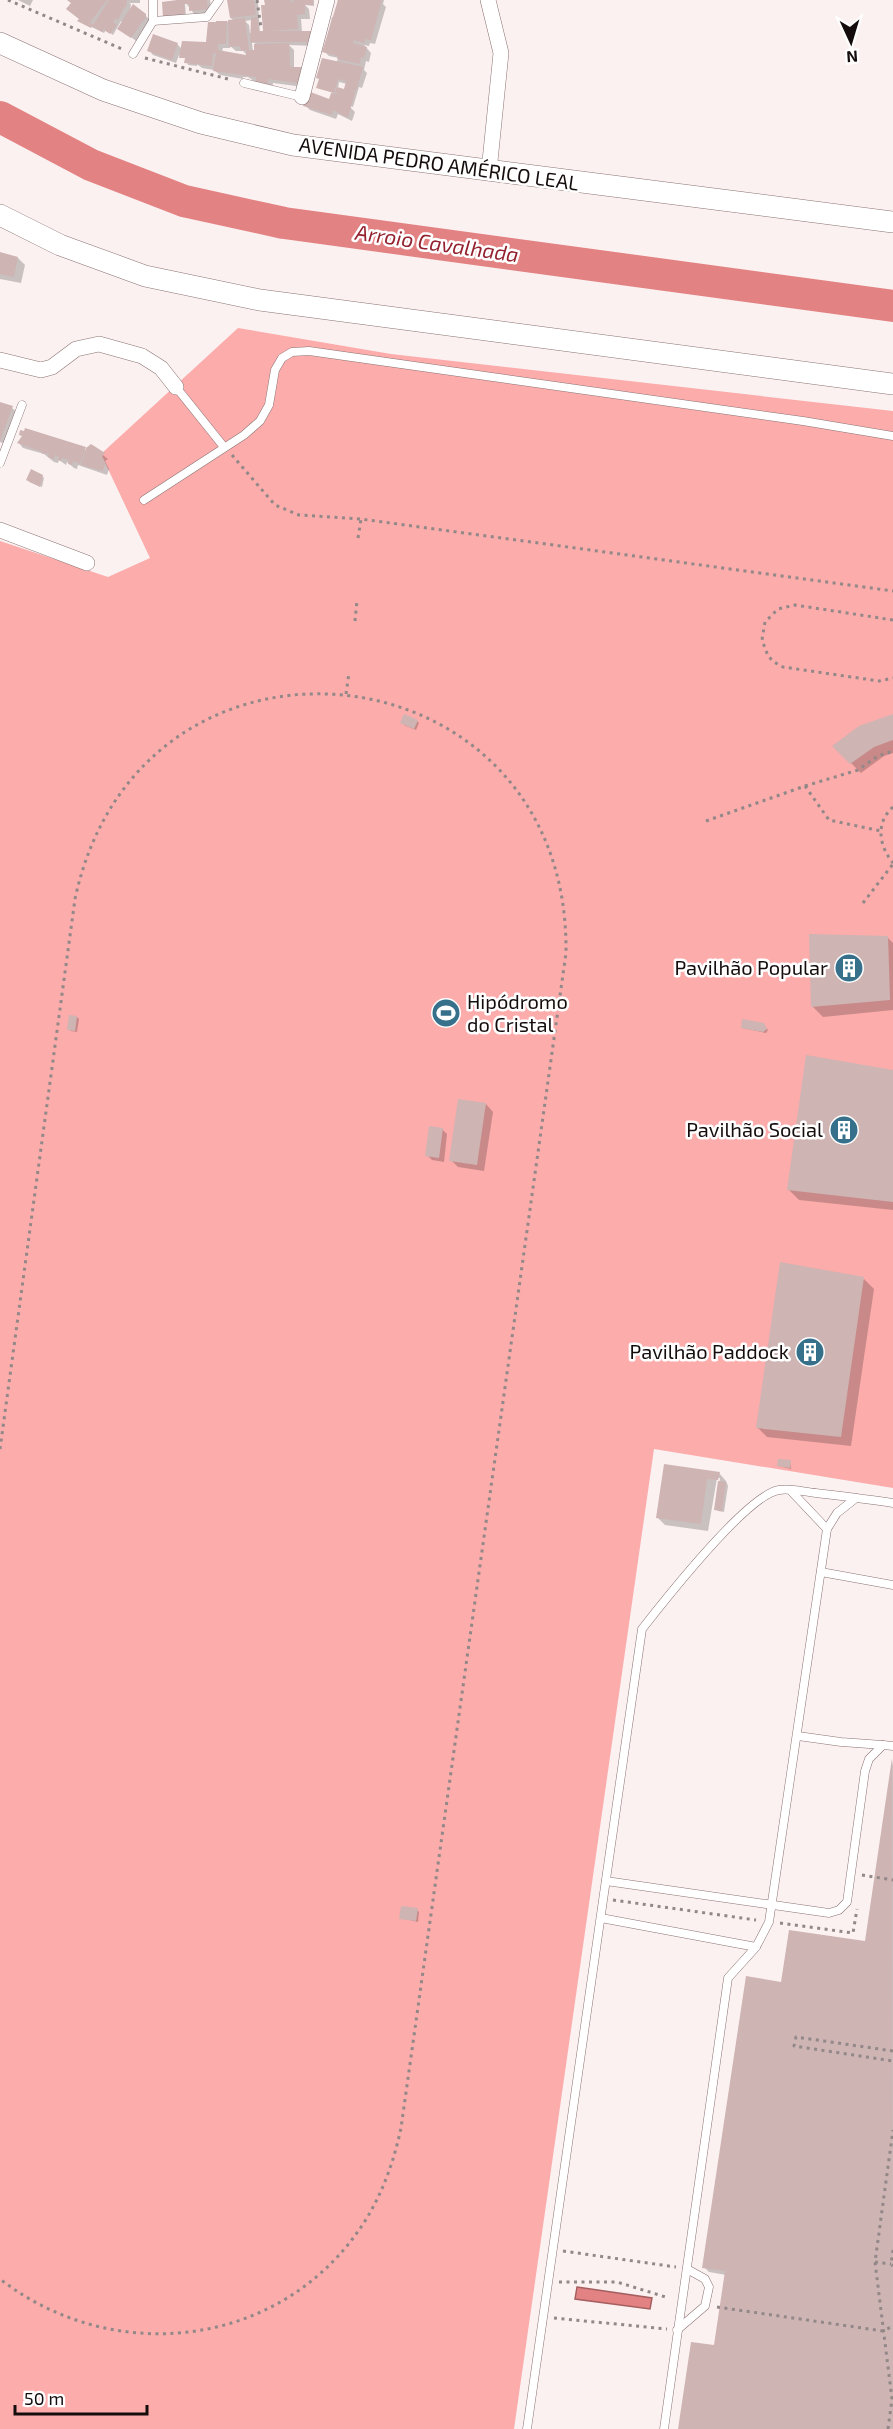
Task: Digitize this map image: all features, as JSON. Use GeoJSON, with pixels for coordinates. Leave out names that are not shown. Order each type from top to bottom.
{"type":"FeatureCollection","features":[{"type":"Feature","properties":{"kind":"main road","name":"AVENIDA PEDRO AMÉRICO LEAL"},"geometry":{"type":"LineString","coordinates":[[0,44],[103,90],[201,123],[293,145],[893,222]]}},
{"type":"Feature","properties":{"kind":"main road"},"geometry":{"type":"LineString","coordinates":[[0,214],[60,245],[145,276],[260,300],[893,384]]}},
{"type":"Feature","properties":{"kind":"street"},"geometry":{"type":"LineString","coordinates":[[302,97],[327,0]]}},
{"type":"Feature","properties":{"kind":"street"},"geometry":{"type":"LineString","coordinates":[[488,0],[501,53],[489,171]]}},
{"type":"Feature","properties":{"kind":"street"},"geometry":{"type":"LineString","coordinates":[[0,360],[29,369],[41,370],[52,367],[76,349],[99,344],[142,356],[161,368],[176,387]]}},
{"type":"Feature","properties":{"kind":"street"},"geometry":{"type":"LineString","coordinates":[[0,530],[87,563]]}},
{"type":"Feature","properties":{"kind":"lane"},"geometry":{"type":"LineString","coordinates":[[134,54],[153,21],[153,0]]}},
{"type":"Feature","properties":{"kind":"lane"},"geometry":{"type":"LineString","coordinates":[[153,21],[207,16],[219,0]]}},
{"type":"Feature","properties":{"kind":"lane"},"geometry":{"type":"LineString","coordinates":[[244,83],[302,97]]}},
{"type":"Feature","properties":{"kind":"lane"},"geometry":{"type":"LineString","coordinates":[[144,500],[260,421],[269,405],[276,370],[282,358],[292,352],[309,351],[803,421],[893,436]]}},
{"type":"Feature","properties":{"kind":"lane"},"geometry":{"type":"LineString","coordinates":[[176,387],[225,447]]}},
{"type":"Feature","properties":{"kind":"lane"},"geometry":{"type":"LineString","coordinates":[[0,463],[22,405]]}},
{"type":"Feature","properties":{"kind":"lane"},"geometry":{"type":"LineString","coordinates":[[790,1490],[827,1529]]}},
{"type":"Feature","properties":{"kind":"lane"},"geometry":{"type":"LineString","coordinates":[[527,2429],[642,1629],[672,1590],[741,1515],[771,1492],[790,1490],[893,1503]]}},
{"type":"Feature","properties":{"kind":"lane"},"geometry":{"type":"LineString","coordinates":[[664,2429],[728,1978],[756,1947],[769,1922],[827,1529],[837,1513],[856,1498]]}},
{"type":"Feature","properties":{"kind":"lane"},"geometry":{"type":"LineString","coordinates":[[821,1572],[860,1581],[893,1585]]}},
{"type":"Feature","properties":{"kind":"lane"},"geometry":{"type":"LineString","coordinates":[[798,1736],[893,1746]]}},
{"type":"Feature","properties":{"kind":"lane"},"geometry":{"type":"LineString","coordinates":[[606,1881],[829,1913],[840,1910],[847,1902],[865,1771],[869,1760],[883,1745]]}},
{"type":"Feature","properties":{"kind":"lane"},"geometry":{"type":"LineString","coordinates":[[601,1918],[756,1947]]}},
{"type":"Feature","properties":{"kind":"lane"},"geometry":{"type":"LineString","coordinates":[[677,2330],[705,2306],[709,2287],[705,2279],[687,2269]]}},
{"type":"Feature","properties":{"kind":"path"},"geometry":{"type":"LineString","coordinates":[[257,0],[261,28]]}},
{"type":"Feature","properties":{"kind":"path"},"geometry":{"type":"LineString","coordinates":[[225,447],[275,505],[299,515],[361,519],[893,591]]}},
{"type":"Feature","properties":{"kind":"path"},"geometry":{"type":"LineString","coordinates":[[358,538],[361,519]]}},
{"type":"Feature","properties":{"kind":"path"},"geometry":{"type":"LineString","coordinates":[[355,621],[357,600]]}},
{"type":"Feature","properties":{"kind":"path"},"geometry":{"type":"LineString","coordinates":[[893,620],[795,605],[786,606],[778,609],[765,622],[762,640],[768,656],[783,667],[879,681],[893,678]]}},
{"type":"Feature","properties":{"kind":"path"},"geometry":{"type":"LineString","coordinates":[[346,694],[349,673]]}},
{"type":"Feature","properties":{"kind":"path"},"geometry":{"type":"LineString","coordinates":[[92,843],[111,807],[142,767],[173,740],[201,722],[224,711],[272,697],[297,693],[346,694],[371,698],[419,713],[441,724],[482,753],[516,790],[530,810],[552,855],[561,887]]}},
{"type":"Feature","properties":{"kind":"path"},"geometry":{"type":"LineString","coordinates":[[706,821],[858,770],[878,756],[893,751]]}},
{"type":"Feature","properties":{"kind":"path"},"geometry":{"type":"LineString","coordinates":[[805,786],[829,820],[881,831]]}},
{"type":"Feature","properties":{"kind":"path"},"geometry":{"type":"LineString","coordinates":[[863,903],[893,863],[881,843],[881,831],[883,821],[893,807]]}},
{"type":"Feature","properties":{"kind":"path"},"geometry":{"type":"LineString","coordinates":[[0,1449],[75,899],[88,851]]}},
{"type":"Feature","properties":{"kind":"path"},"geometry":{"type":"LineString","coordinates":[[0,2279],[35,2303],[57,2314],[105,2330],[154,2335],[196,2332],[228,2325],[252,2316],[289,2297],[334,2260],[365,2221],[388,2177],[401,2128],[558,1012],[566,953],[565,912]]}},
{"type":"Feature","properties":{"kind":"path"},"geometry":{"type":"LineString","coordinates":[[874,1877],[893,1880]]}},
{"type":"Feature","properties":{"kind":"path"},"geometry":{"type":"LineString","coordinates":[[893,2051],[796,2037],[794,2046],[893,2061]]}},
{"type":"Feature","properties":{"kind":"path"},"geometry":{"type":"LineString","coordinates":[[888,2429],[892,2399],[874,2262],[893,2130]]}},
{"type":"Feature","properties":{"kind":"path"},"geometry":{"type":"LineString","coordinates":[[553,2249],[687,2269]]}},
{"type":"Feature","properties":{"kind":"path"},"geometry":{"type":"LineString","coordinates":[[874,2262],[892,2265],[893,2250]]}},
{"type":"Feature","properties":{"kind":"path"},"geometry":{"type":"LineString","coordinates":[[548,2283],[617,2282],[682,2302]]}},
{"type":"Feature","properties":{"kind":"path"},"geometry":{"type":"LineString","coordinates":[[705,2306],[883,2331],[893,2326]]}},
{"type":"Feature","properties":{"kind":"path"},"geometry":{"type":"LineString","coordinates":[[543,2317],[677,2330]]}},
{"type":"Feature","properties":{"kind":"shaded area","name":"Hipódromo do Cristal"},"geometry":{"type":"Polygon","coordinates":[[[238,328],[391,354],[893,411],[893,1488],[654,1449],[514,2429],[0,2429],[0,541],[108,577],[150,558],[101,454],[238,328]]]}},
{"type":"Feature","properties":{"kind":"shaded area"},"geometry":{"type":"Polygon","coordinates":[[[577,2287],[652,2298],[650,2309],[575,2299],[577,2287]]]}},
{"type":"Feature","properties":{"kind":"building"},"geometry":{"type":"Polygon","coordinates":[[[67,0],[107,0],[90,22],[93,25],[109,0],[127,0],[126,7],[118,20],[116,18],[113,22],[117,25],[110,34],[104,30],[110,20],[102,32],[92,26],[91,28],[77,21],[79,19],[66,9],[71,3],[67,0]]]}},
{"type":"Feature","properties":{"kind":"building"},"geometry":{"type":"Polygon","coordinates":[[[207,0],[208,9],[189,11],[189,4],[184,4],[185,16],[163,18],[162,2],[207,0]]]}},
{"type":"Feature","properties":{"kind":"building"},"geometry":{"type":"Polygon","coordinates":[[[227,0],[254,0],[256,15],[230,18],[227,0]]]}},
{"type":"Feature","properties":{"kind":"building"},"geometry":{"type":"Polygon","coordinates":[[[264,0],[291,0],[292,4],[294,0],[313,0],[313,5],[305,5],[305,14],[297,15],[298,29],[269,31],[312,31],[311,42],[250,42],[251,18],[257,17],[259,31],[263,31],[261,5],[265,5],[264,0]]]}},
{"type":"Feature","properties":{"kind":"building"},"geometry":{"type":"Polygon","coordinates":[[[338,0],[382,0],[371,40],[365,39],[364,43],[354,40],[353,43],[367,47],[360,64],[337,59],[338,56],[322,52],[338,0]]]}},
{"type":"Feature","properties":{"kind":"building"},"geometry":{"type":"Polygon","coordinates":[[[133,4],[146,14],[146,17],[131,38],[117,29],[133,4]]]}},
{"type":"Feature","properties":{"kind":"building"},"geometry":{"type":"Polygon","coordinates":[[[245,18],[249,50],[254,50],[254,44],[289,43],[290,67],[302,67],[300,83],[268,79],[268,84],[256,82],[256,77],[213,71],[216,53],[213,53],[212,66],[184,63],[185,58],[179,58],[182,41],[206,42],[208,22],[216,21],[227,21],[226,44],[218,44],[218,50],[246,55],[246,50],[241,51],[240,46],[229,47],[228,20],[245,18]]]}},
{"type":"Feature","properties":{"kind":"building"},"geometry":{"type":"Polygon","coordinates":[[[153,34],[178,43],[172,60],[147,51],[153,34]]]}},
{"type":"Feature","properties":{"kind":"building"},"geometry":{"type":"Polygon","coordinates":[[[322,58],[363,67],[356,91],[349,89],[355,92],[348,118],[333,110],[332,115],[303,106],[308,91],[329,99],[331,93],[341,95],[335,93],[337,87],[344,89],[346,81],[338,79],[334,93],[316,88],[319,79],[316,78],[322,58]]]}},
{"type":"Feature","properties":{"kind":"building"},"geometry":{"type":"Polygon","coordinates":[[[0,252],[18,257],[14,277],[0,274],[0,252]]]}},
{"type":"Feature","properties":{"kind":"building"},"geometry":{"type":"Polygon","coordinates":[[[0,402],[13,406],[0,441],[0,402]]]}},
{"type":"Feature","properties":{"kind":"building"},"geometry":{"type":"Polygon","coordinates":[[[25,428],[86,447],[80,464],[73,461],[72,465],[68,464],[69,460],[62,458],[61,461],[58,460],[59,457],[55,455],[54,459],[48,457],[49,453],[42,454],[43,452],[17,443],[22,436],[19,435],[20,430],[24,431],[25,428]]]}},
{"type":"Feature","properties":{"kind":"building"},"geometry":{"type":"Polygon","coordinates":[[[91,444],[105,453],[102,456],[105,464],[103,471],[81,465],[86,448],[91,444]]]}},
{"type":"Feature","properties":{"kind":"building"},"geometry":{"type":"Polygon","coordinates":[[[31,469],[43,475],[40,487],[26,480],[31,469]]]}},
{"type":"Feature","properties":{"kind":"building"},"geometry":{"type":"Polygon","coordinates":[[[404,714],[418,720],[414,729],[400,723],[404,714]]]}},
{"type":"Feature","properties":{"kind":"building"},"geometry":{"type":"Polygon","coordinates":[[[893,714],[893,740],[874,747],[850,764],[832,746],[859,726],[893,714]]]}},
{"type":"Feature","properties":{"kind":"building","name":"Pavilhão Popular"},"geometry":{"type":"Polygon","coordinates":[[[809,934],[888,936],[890,1000],[811,1007],[809,934]]]}},
{"type":"Feature","properties":{"kind":"building"},"geometry":{"type":"Polygon","coordinates":[[[69,1015],[77,1016],[75,1031],[67,1030],[69,1015]]]}},
{"type":"Feature","properties":{"kind":"building"},"geometry":{"type":"Polygon","coordinates":[[[742,1019],[764,1023],[767,1029],[763,1032],[741,1028],[742,1019]]]}},
{"type":"Feature","properties":{"kind":"building","name":"Pavilhão Social"},"geometry":{"type":"Polygon","coordinates":[[[806,1055],[893,1070],[893,1202],[787,1190],[806,1055]]]}},
{"type":"Feature","properties":{"kind":"building"},"geometry":{"type":"Polygon","coordinates":[[[458,1099],[486,1103],[477,1165],[449,1161],[458,1099]]]}},
{"type":"Feature","properties":{"kind":"building"},"geometry":{"type":"Polygon","coordinates":[[[429,1126],[443,1128],[439,1158],[425,1156],[429,1126]]]}},
{"type":"Feature","properties":{"kind":"building","name":"Pavilhão Paddock"},"geometry":{"type":"Polygon","coordinates":[[[780,1262],[864,1277],[841,1437],[756,1428],[780,1262]]]}},
{"type":"Feature","properties":{"kind":"building"},"geometry":{"type":"Polygon","coordinates":[[[778,1459],[791,1460],[790,1468],[777,1466],[778,1459]]]}},
{"type":"Feature","properties":{"kind":"building"},"geometry":{"type":"Polygon","coordinates":[[[664,1464],[720,1472],[718,1480],[707,1479],[701,1524],[656,1518],[664,1464]]]}},
{"type":"Feature","properties":{"kind":"building"},"geometry":{"type":"Polygon","coordinates":[[[718,1481],[726,1482],[722,1511],[714,1510],[718,1481]]]}},
{"type":"Feature","properties":{"kind":"building"},"geometry":{"type":"Polygon","coordinates":[[[892,1758],[893,2429],[678,2429],[691,2342],[714,2345],[725,2271],[702,2268],[746,1976],[781,1982],[789,1930],[865,1941],[892,1758]]]}},
{"type":"Feature","properties":{"kind":"building"},"geometry":{"type":"Polygon","coordinates":[[[401,1906],[418,1908],[416,1921],[399,1919],[401,1906]]]}},
{"type":"Feature","properties":{"kind":"waterway","name":"Arroio Cavalhada"},"geometry":{"type":"LineString","coordinates":[[0,117],[91,165],[184,201],[284,223],[893,306]]}},
{"type":"Feature","properties":{"kind":"place","name":"Pavilhão Popular"},"geometry":{"type":"Point","coordinates":[849,968]}},
{"type":"Feature","properties":{"kind":"place","name":"Hipódromo do Cristal"},"geometry":{"type":"Point","coordinates":[446,1013]}},
{"type":"Feature","properties":{"kind":"place","name":"Pavilhão Social"},"geometry":{"type":"Point","coordinates":[844,1130]}},
{"type":"Feature","properties":{"kind":"place","name":"Pavilhão Paddock"},"geometry":{"type":"Point","coordinates":[810,1352]}}]}
